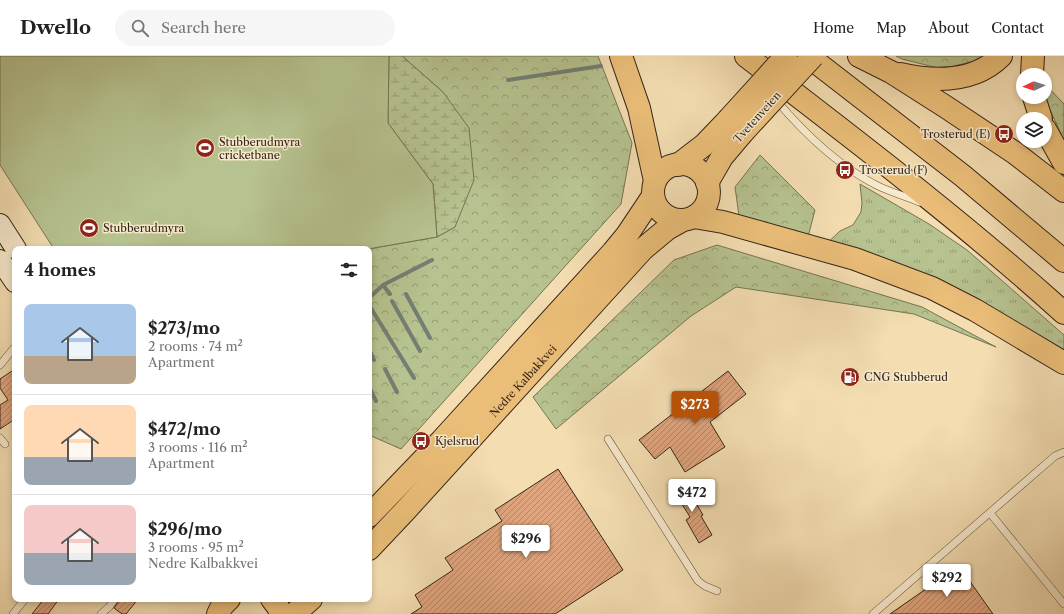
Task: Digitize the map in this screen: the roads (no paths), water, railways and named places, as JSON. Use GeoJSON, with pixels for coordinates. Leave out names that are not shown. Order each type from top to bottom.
{"type":"FeatureCollection","features":[{"type":"Feature","properties":{"kind":"highway"},"geometry":{"type":"LineString","coordinates":[[621,56],[639,108],[648,149],[656,204],[660,211],[671,218],[723,222],[855,259],[932,288],[975,310],[1064,363]]}},
{"type":"Feature","properties":{"kind":"highway","name":"Tvetenveien"},"geometry":{"type":"LineString","coordinates":[[707,183],[722,157],[736,125],[786,56]]}},
{"type":"Feature","properties":{"kind":"highway"},"geometry":{"type":"LineString","coordinates":[[808,56],[963,176],[1064,261]]}},
{"type":"Feature","properties":{"kind":"highway","name":"Tvetenveien"},"geometry":{"type":"LineString","coordinates":[[678,165],[704,145],[736,125],[813,56]]}},
{"type":"Feature","properties":{"kind":"highway"},"geometry":{"type":"LineString","coordinates":[[859,56],[891,72],[1015,153],[1064,191]]}},
{"type":"Feature","properties":{"kind":"highway"},"geometry":{"type":"LineString","coordinates":[[891,72],[928,79],[961,78],[986,68],[1001,56]]}},
{"type":"Feature","properties":{"kind":"highway"},"geometry":{"type":"LineString","coordinates":[[748,62],[946,212],[1001,257],[1064,313]]}},
{"type":"Feature","properties":{"kind":"highway"},"geometry":{"type":"LineString","coordinates":[[1052,142],[1064,163]]}},
{"type":"Feature","properties":{"kind":"highway"},"geometry":{"type":"LineString","coordinates":[[654,189],[658,176],[667,168],[678,165],[692,167],[704,176],[709,189],[707,202],[704,208],[688,219]]}},
{"type":"Feature","properties":{"kind":"highway","name":"Nedre Kalbakkvei"},"geometry":{"type":"LineString","coordinates":[[372,513],[442,440],[607,258],[627,235],[654,189]]}},
{"type":"Feature","properties":{"kind":"highway","name":"Nedre Kalbakkvei"},"geometry":{"type":"LineString","coordinates":[[372,546],[643,249],[667,229],[688,219]]}},
{"type":"Feature","properties":{"kind":"highway"},"geometry":{"type":"LineString","coordinates":[[218,614],[225,602]]}},
{"type":"Feature","properties":{"kind":"highway"},"geometry":{"type":"LineString","coordinates":[[274,602],[281,614]]}},
{"type":"Feature","properties":{"kind":"highway"},"geometry":{"type":"LineString","coordinates":[[294,614],[308,602]]}},
{"type":"Feature","properties":{"kind":"main road"},"geometry":{"type":"LineString","coordinates":[[0,224],[14,246]]}},
{"type":"Feature","properties":{"kind":"main road"},"geometry":{"type":"LineString","coordinates":[[0,260],[12,278]]}},
{"type":"Feature","properties":{"kind":"main road"},"geometry":{"type":"LineString","coordinates":[[216,602],[218,614]]}},
{"type":"Feature","properties":{"kind":"main road"},"geometry":{"type":"LineString","coordinates":[[311,614],[316,602]]}},
{"type":"Feature","properties":{"kind":"lane"},"geometry":{"type":"LineString","coordinates":[[742,56],[748,62]]}},
{"type":"Feature","properties":{"kind":"lane"},"geometry":{"type":"LineString","coordinates":[[756,75],[792,119],[816,142],[861,176],[877,185],[946,212]]}},
{"type":"Feature","properties":{"kind":"lane"},"geometry":{"type":"LineString","coordinates":[[0,365],[12,350]]}},
{"type":"Feature","properties":{"kind":"lane"},"geometry":{"type":"LineString","coordinates":[[608,439],[698,581],[717,591]]}},
{"type":"Feature","properties":{"kind":"lane"},"geometry":{"type":"LineString","coordinates":[[873,614],[1055,456],[1064,452]]}},
{"type":"Feature","properties":{"kind":"lane"},"geometry":{"type":"LineString","coordinates":[[990,512],[1064,604]]}},
{"type":"Feature","properties":{"kind":"lane"},"geometry":{"type":"LineString","coordinates":[[13,614],[23,602]]}},
{"type":"Feature","properties":{"kind":"lane"},"geometry":{"type":"LineString","coordinates":[[101,614],[109,608],[113,602]]}},
{"type":"Feature","properties":{"kind":"waterway"},"geometry":{"type":"LineString","coordinates":[[508,80],[601,66]]}},
{"type":"Feature","properties":{"kind":"waterway"},"geometry":{"type":"LineString","coordinates":[[372,295],[383,285],[432,260]]}},
{"type":"Feature","properties":{"kind":"waterway"},"geometry":{"type":"LineString","coordinates":[[383,285],[390,294]]}},
{"type":"Feature","properties":{"kind":"waterway"},"geometry":{"type":"LineString","coordinates":[[406,294],[430,338]]}},
{"type":"Feature","properties":{"kind":"waterway"},"geometry":{"type":"LineString","coordinates":[[392,301],[420,351]]}},
{"type":"Feature","properties":{"kind":"waterway"},"geometry":{"type":"LineString","coordinates":[[372,310],[414,378]]}},
{"type":"Feature","properties":{"kind":"waterway"},"geometry":{"type":"LineString","coordinates":[[372,356],[374,360]]}},
{"type":"Feature","properties":{"kind":"waterway"},"geometry":{"type":"LineString","coordinates":[[385,369],[397,392]]}},
{"type":"Feature","properties":{"kind":"waterway"},"geometry":{"type":"LineString","coordinates":[[372,393],[376,401]]}},
{"type":"Feature","properties":{"kind":"place","name":"Trosterud (E)"},"geometry":{"type":"Point","coordinates":[1004,134]}},
{"type":"Feature","properties":{"kind":"place","name":"Stubberudmyra cricketbane"},"geometry":{"type":"Point","coordinates":[205,148]}},
{"type":"Feature","properties":{"kind":"place","name":"Trosterud (F)"},"geometry":{"type":"Point","coordinates":[845,170]}},
{"type":"Feature","properties":{"kind":"place","name":"Stubberudmyra"},"geometry":{"type":"Point","coordinates":[89,228]}},
{"type":"Feature","properties":{"kind":"place","name":"CNG Stubberud"},"geometry":{"type":"Point","coordinates":[850,377]}},
{"type":"Feature","properties":{"kind":"place","name":"Kjelsrud"},"geometry":{"type":"Point","coordinates":[421,441]}}]}
